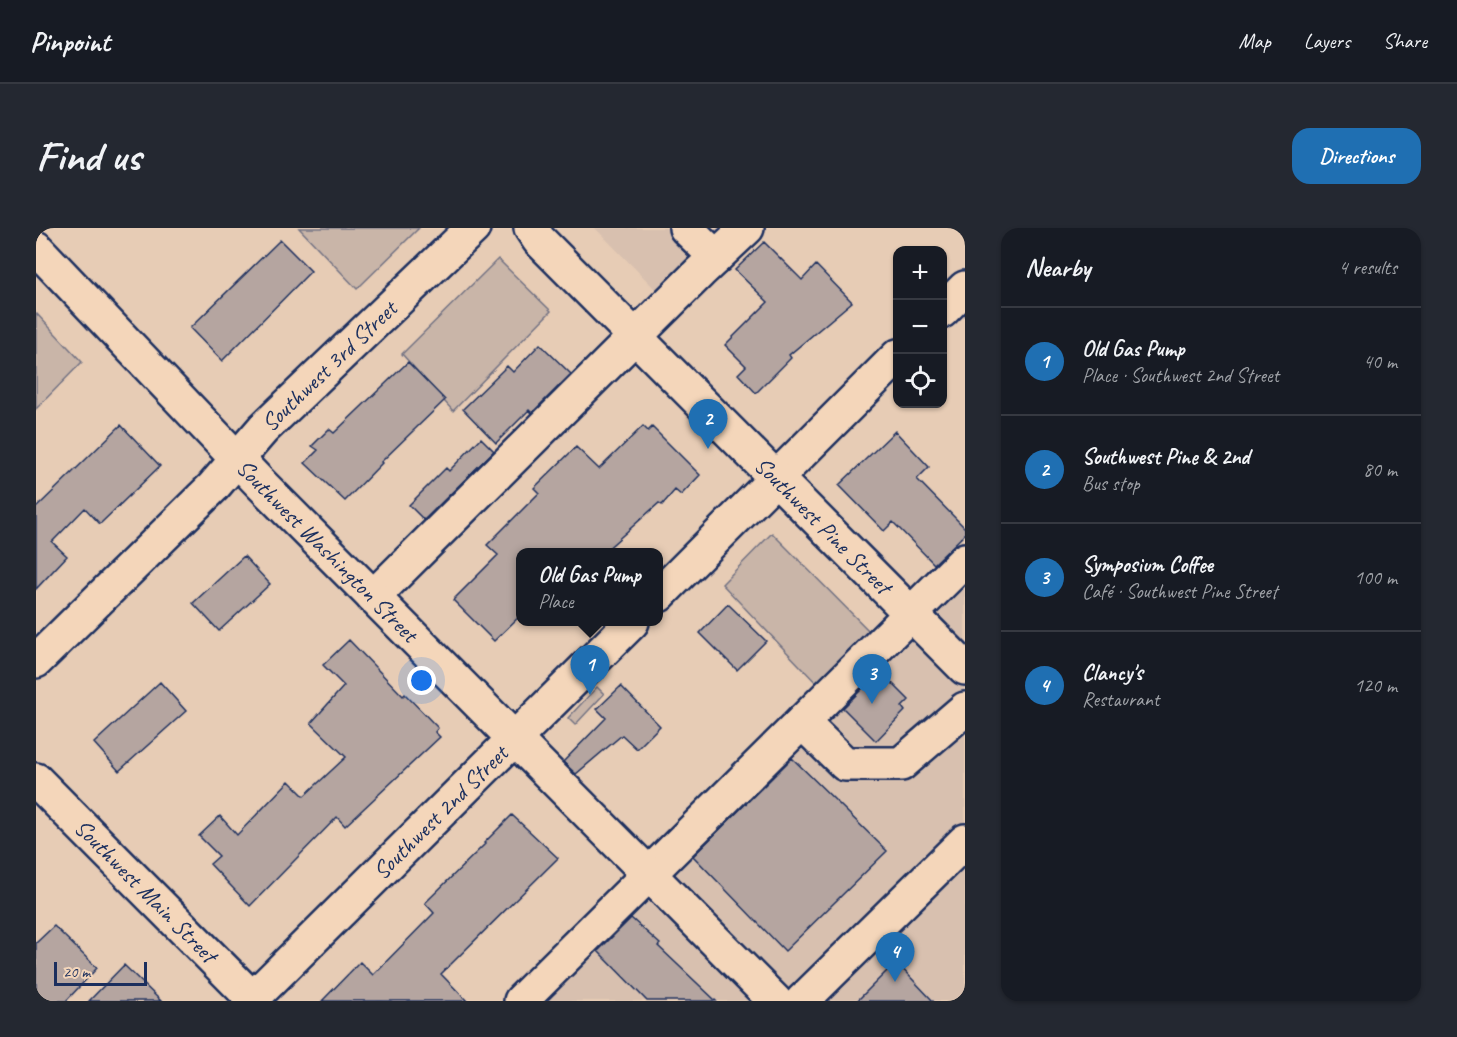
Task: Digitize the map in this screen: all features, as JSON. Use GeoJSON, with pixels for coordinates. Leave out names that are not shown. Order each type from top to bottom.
{"type":"FeatureCollection","features":[{"type":"Feature","properties":{"kind":"main road","name":"Southwest 3rd Street"},"geometry":{"type":"LineString","coordinates":[[36,661],[213,487],[263,429],[473,228]]}},
{"type":"Feature","properties":{"kind":"main road","name":"Southwest Pine Street"},"geometry":{"type":"LineString","coordinates":[[531,228],[539,240],[965,668]]}},
{"type":"Feature","properties":{"kind":"main road"},"geometry":{"type":"LineString","coordinates":[[686,228],[716,257]]}},
{"type":"Feature","properties":{"kind":"main road"},"geometry":{"type":"LineString","coordinates":[[373,597],[747,228]]}},
{"type":"Feature","properties":{"kind":"main road","name":"Southwest Washington Street"},"geometry":{"type":"LineString","coordinates":[[36,248],[237,459],[775,1001]]}},
{"type":"Feature","properties":{"kind":"main road"},"geometry":{"type":"LineString","coordinates":[[947,306],[965,288]]}},
{"type":"Feature","properties":{"kind":"main road"},"geometry":{"type":"LineString","coordinates":[[663,591],[893,360]]}},
{"type":"Feature","properties":{"kind":"main road"},"geometry":{"type":"LineString","coordinates":[[521,1001],[965,560]]}},
{"type":"Feature","properties":{"kind":"main road","name":"Southwest 2nd Street"},"geometry":{"type":"LineString","coordinates":[[253,1000],[627,626]]}},
{"type":"Feature","properties":{"kind":"main road"},"geometry":{"type":"LineString","coordinates":[[802,722],[845,764],[901,764],[965,709]]}},
{"type":"Feature","properties":{"kind":"main road","name":"Southwest Main Street"},"geometry":{"type":"LineString","coordinates":[[36,780],[253,1000]]}},
{"type":"Feature","properties":{"kind":"main road"},"geometry":{"type":"LineString","coordinates":[[802,1001],[965,841]]}},
{"type":"Feature","properties":{"kind":"shaded area"},"geometry":{"type":"Polygon","coordinates":[[[299,228],[419,228],[357,289],[299,228]]]}},
{"type":"Feature","properties":{"kind":"shaded area"},"geometry":{"type":"Polygon","coordinates":[[[595,228],[736,228],[664,298],[595,228]]]}},
{"type":"Feature","properties":{"kind":"shaded area"},"geometry":{"type":"Polygon","coordinates":[[[498,259],[551,311],[453,411],[402,354],[498,259]]]}},
{"type":"Feature","properties":{"kind":"shaded area"},"geometry":{"type":"Polygon","coordinates":[[[36,313],[82,362],[36,409],[36,313]]]}},
{"type":"Feature","properties":{"kind":"shaded area"},"geometry":{"type":"Polygon","coordinates":[[[772,533],[876,638],[821,688],[722,584],[772,533]]]}},
{"type":"Feature","properties":{"kind":"shaded area"},"geometry":{"type":"Polygon","coordinates":[[[965,562],[965,1001],[523,1001],[965,562]]]}},
{"type":"Feature","properties":{"kind":"shaded area"},"geometry":{"type":"Polygon","coordinates":[[[597,687],[604,694],[575,725],[568,718],[597,687]]]}},
{"type":"Feature","properties":{"kind":"building"},"geometry":{"type":"Polygon","coordinates":[[[280,240],[311,271],[222,361],[190,328],[280,240]]]}},
{"type":"Feature","properties":{"kind":"building"},"geometry":{"type":"Polygon","coordinates":[[[764,242],[802,280],[816,265],[852,302],[789,355],[791,358],[756,393],[738,374],[746,366],[725,345],[768,302],[735,270],[764,242]]]}},
{"type":"Feature","properties":{"kind":"building"},"geometry":{"type":"Polygon","coordinates":[[[540,344],[571,374],[532,413],[529,410],[496,443],[463,409],[507,366],[513,372],[540,344]]]}},
{"type":"Feature","properties":{"kind":"building"},"geometry":{"type":"Polygon","coordinates":[[[408,362],[445,400],[381,462],[345,501],[305,463],[318,450],[312,446],[329,429],[334,433],[408,362]]]}},
{"type":"Feature","properties":{"kind":"building"},"geometry":{"type":"Polygon","coordinates":[[[121,425],[160,466],[100,524],[85,508],[52,542],[67,556],[36,589],[36,508],[121,425]]]}},
{"type":"Feature","properties":{"kind":"building"},"geometry":{"type":"Polygon","coordinates":[[[643,426],[648,431],[652,427],[700,475],[681,495],[675,490],[662,505],[659,503],[608,548],[516,548],[516,620],[494,641],[453,600],[498,555],[487,545],[539,493],[534,488],[576,447],[599,469],[643,426]]]}},
{"type":"Feature","properties":{"kind":"building"},"geometry":{"type":"Polygon","coordinates":[[[895,431],[929,467],[917,479],[965,528],[965,534],[934,564],[893,522],[884,531],[839,485],[895,431]]]}},
{"type":"Feature","properties":{"kind":"building"},"geometry":{"type":"Polygon","coordinates":[[[481,438],[494,451],[424,520],[409,505],[446,468],[449,471],[481,438]]]}},
{"type":"Feature","properties":{"kind":"building"},"geometry":{"type":"Polygon","coordinates":[[[244,556],[270,584],[219,631],[193,603],[244,556]]]}},
{"type":"Feature","properties":{"kind":"building"},"geometry":{"type":"Polygon","coordinates":[[[728,604],[766,641],[737,670],[700,633],[728,604]]]}},
{"type":"Feature","properties":{"kind":"building"},"geometry":{"type":"Polygon","coordinates":[[[349,640],[403,696],[405,694],[438,728],[435,732],[440,737],[345,826],[337,817],[250,906],[210,864],[219,856],[199,836],[220,816],[237,835],[289,781],[304,796],[346,757],[311,723],[344,686],[323,665],[349,640]]]}},
{"type":"Feature","properties":{"kind":"building"},"geometry":{"type":"Polygon","coordinates":[[[880,671],[909,700],[902,707],[905,711],[876,741],[843,708],[880,671]]]}},
{"type":"Feature","properties":{"kind":"building"},"geometry":{"type":"Polygon","coordinates":[[[160,682],[186,711],[119,771],[94,743],[160,682]]]}},
{"type":"Feature","properties":{"kind":"building"},"geometry":{"type":"Polygon","coordinates":[[[621,686],[660,726],[637,749],[622,735],[576,774],[563,762],[606,718],[597,709],[621,686]]]}},
{"type":"Feature","properties":{"kind":"building"},"geometry":{"type":"Polygon","coordinates":[[[792,758],[887,851],[785,951],[693,856],[792,758]]]}},
{"type":"Feature","properties":{"kind":"building"},"geometry":{"type":"Polygon","coordinates":[[[512,815],[558,858],[441,974],[467,1001],[322,1001],[360,962],[373,975],[434,913],[425,903],[512,815]]]}},
{"type":"Feature","properties":{"kind":"building"},"geometry":{"type":"Polygon","coordinates":[[[631,918],[716,1001],[647,1001],[598,951],[631,918]]]}},
{"type":"Feature","properties":{"kind":"building"},"geometry":{"type":"Polygon","coordinates":[[[54,926],[97,968],[66,1001],[36,1001],[36,943],[54,926]]]}},
{"type":"Feature","properties":{"kind":"building"},"geometry":{"type":"Polygon","coordinates":[[[896,962],[933,1001],[857,1001],[896,962]]]}},
{"type":"Feature","properties":{"kind":"building"},"geometry":{"type":"Polygon","coordinates":[[[124,965],[161,1001],[89,1001],[124,965]]]}},
{"type":"Feature","properties":{"kind":"place","name":"Southwest Pine & 2nd"},"geometry":{"type":"Point","coordinates":[708,449]}},
{"type":"Feature","properties":{"kind":"place","name":"Old Gas Pump"},"geometry":{"type":"Point","coordinates":[590,695]}},
{"type":"Feature","properties":{"kind":"place","name":"Symposium Coffee"},"geometry":{"type":"Point","coordinates":[872,704]}},
{"type":"Feature","properties":{"kind":"place","name":"Clancy's"},"geometry":{"type":"Point","coordinates":[895,982]}}]}
